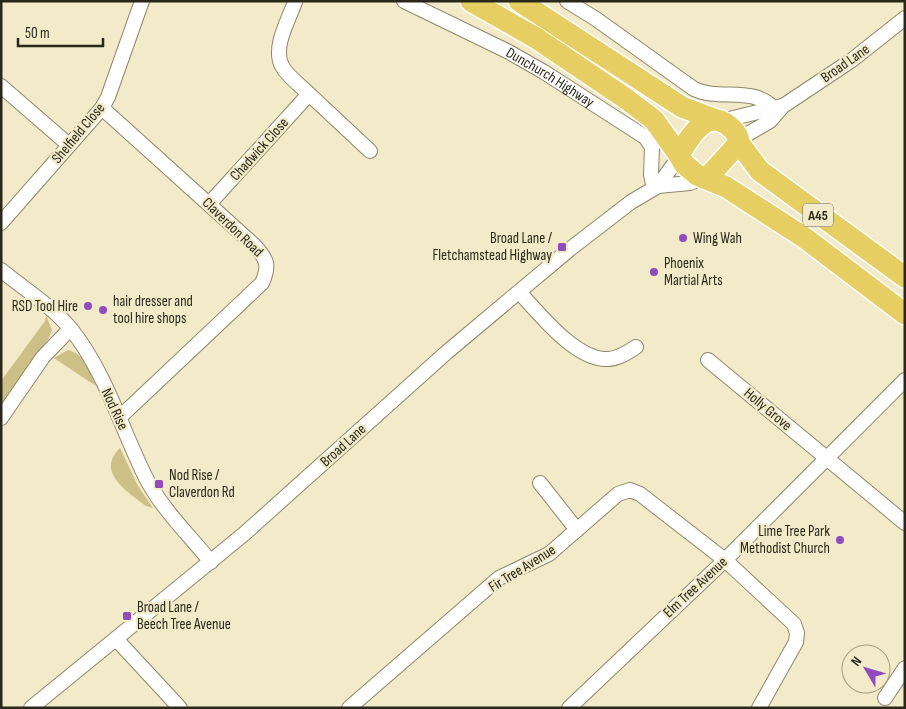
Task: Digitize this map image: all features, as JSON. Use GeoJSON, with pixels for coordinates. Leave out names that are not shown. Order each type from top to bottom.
{"type":"FeatureCollection","features":[{"type":"Feature","properties":{"kind":"highway","name":"Dunchurch Highway"},"geometry":{"type":"LineString","coordinates":[[471,1],[536,38],[625,98],[654,120],[689,169],[705,177]]}},
{"type":"Feature","properties":{"kind":"highway"},"geometry":{"type":"LineString","coordinates":[[519,1],[682,107],[728,125],[739,141],[705,177]]}},
{"type":"Feature","properties":{"kind":"highway"},"geometry":{"type":"LineString","coordinates":[[679,156],[697,128],[709,120],[720,121]]}},
{"type":"Feature","properties":{"kind":"highway","name":"A45"},"geometry":{"type":"LineString","coordinates":[[739,141],[760,171],[905,277]]}},
{"type":"Feature","properties":{"kind":"highway","name":"A45"},"geometry":{"type":"LineString","coordinates":[[705,177],[726,187],[806,238],[905,314]]}},
{"type":"Feature","properties":{"kind":"street","name":"Shelfield Close"},"geometry":{"type":"LineString","coordinates":[[1,223],[102,108],[108,97],[142,1]]}},
{"type":"Feature","properties":{"kind":"street","name":"Dunchurch Highway"},"geometry":{"type":"LineString","coordinates":[[404,1],[509,52],[544,72],[645,137],[652,147],[652,175],[656,187]]}},
{"type":"Feature","properties":{"kind":"street"},"geometry":{"type":"LineString","coordinates":[[567,1],[596,19],[694,89],[708,93],[761,97],[778,107]]}},
{"type":"Feature","properties":{"kind":"street"},"geometry":{"type":"LineString","coordinates":[[295,2],[279,49],[279,58],[286,72],[373,154]]}},
{"type":"Feature","properties":{"kind":"street","name":"Broad Lane"},"geometry":{"type":"LineString","coordinates":[[720,121],[778,107],[852,60],[905,18]]}},
{"type":"Feature","properties":{"kind":"street"},"geometry":{"type":"LineString","coordinates":[[1,86],[69,145]]}},
{"type":"Feature","properties":{"kind":"street","name":"Chadwick Close"},"geometry":{"type":"LineString","coordinates":[[210,203],[309,94]]}},
{"type":"Feature","properties":{"kind":"street","name":"Broad Lane"},"geometry":{"type":"LineString","coordinates":[[739,141],[770,121],[778,107]]}},
{"type":"Feature","properties":{"kind":"street","name":"Claverdon Road"},"geometry":{"type":"LineString","coordinates":[[102,108],[210,203],[267,260],[268,268],[262,283],[120,417]]}},
{"type":"Feature","properties":{"kind":"street","name":"Broad Lane"},"geometry":{"type":"LineString","coordinates":[[31,708],[211,562],[447,352],[570,249],[631,202],[656,187],[679,156]]}},
{"type":"Feature","properties":{"kind":"street","name":"Broad Lane"},"geometry":{"type":"LineString","coordinates":[[656,187],[690,184],[705,177]]}},
{"type":"Feature","properties":{"kind":"street","name":"Nod Rise"},"geometry":{"type":"LineString","coordinates":[[1,270],[53,311],[70,329],[88,354],[120,417],[147,479],[166,508],[211,562]]}},
{"type":"Feature","properties":{"kind":"street"},"geometry":{"type":"LineString","coordinates":[[519,292],[562,337],[588,355],[608,360],[625,354],[636,347]]}},
{"type":"Feature","properties":{"kind":"street"},"geometry":{"type":"LineString","coordinates":[[1,418],[42,357],[70,329]]}},
{"type":"Feature","properties":{"kind":"street","name":"Holly Grove"},"geometry":{"type":"LineString","coordinates":[[708,360],[826,460],[905,523]]}},
{"type":"Feature","properties":{"kind":"street","name":"Elm Tree Avenue"},"geometry":{"type":"LineString","coordinates":[[568,708],[725,560],[905,380]]}},
{"type":"Feature","properties":{"kind":"street"},"geometry":{"type":"LineString","coordinates":[[540,483],[577,530]]}},
{"type":"Feature","properties":{"kind":"street","name":"Fir Tree Avenue"},"geometry":{"type":"LineString","coordinates":[[349,708],[499,578],[549,554],[618,494],[630,490],[640,494],[725,560]]}},
{"type":"Feature","properties":{"kind":"street"},"geometry":{"type":"LineString","coordinates":[[725,560],[791,620],[796,628],[796,642],[759,708]]}},
{"type":"Feature","properties":{"kind":"street"},"geometry":{"type":"LineString","coordinates":[[116,639],[180,708]]}},
{"type":"Feature","properties":{"kind":"street"},"geometry":{"type":"LineString","coordinates":[[885,698],[905,668]]}},
{"type":"Feature","properties":{"kind":"shaded area"},"geometry":{"type":"Polygon","coordinates":[[[46,315],[52,330],[49,338],[1,406],[1,381],[45,321],[46,315]]]}},
{"type":"Feature","properties":{"kind":"shaded area"},"geometry":{"type":"Polygon","coordinates":[[[68,350],[83,359],[96,386],[54,358],[68,350]]]}},
{"type":"Feature","properties":{"kind":"shaded area"},"geometry":{"type":"Polygon","coordinates":[[[120,448],[138,486],[153,508],[146,506],[123,488],[112,473],[113,457],[120,448]]]}},
{"type":"Feature","properties":{"kind":"place","name":"Wing Wah"},"geometry":{"type":"Point","coordinates":[683,238]}},
{"type":"Feature","properties":{"kind":"place","name":"Broad Lane / Fletchamstead Highway"},"geometry":{"type":"Point","coordinates":[562,247]}},
{"type":"Feature","properties":{"kind":"place","name":"Phoenix Martial Arts"},"geometry":{"type":"Point","coordinates":[654,272]}},
{"type":"Feature","properties":{"kind":"place","name":"RSD Tool Hire"},"geometry":{"type":"Point","coordinates":[88,306]}},
{"type":"Feature","properties":{"kind":"place","name":"hair dresser and tool hire shops"},"geometry":{"type":"Point","coordinates":[103,310]}},
{"type":"Feature","properties":{"kind":"place","name":"Nod Rise / Claverdon Rd"},"geometry":{"type":"Point","coordinates":[159,484]}},
{"type":"Feature","properties":{"kind":"place","name":"Lime Tree Park Methodist Church"},"geometry":{"type":"Point","coordinates":[840,540]}},
{"type":"Feature","properties":{"kind":"place","name":"Broad Lane / Beech Tree Avenue"},"geometry":{"type":"Point","coordinates":[127,616]}}]}
